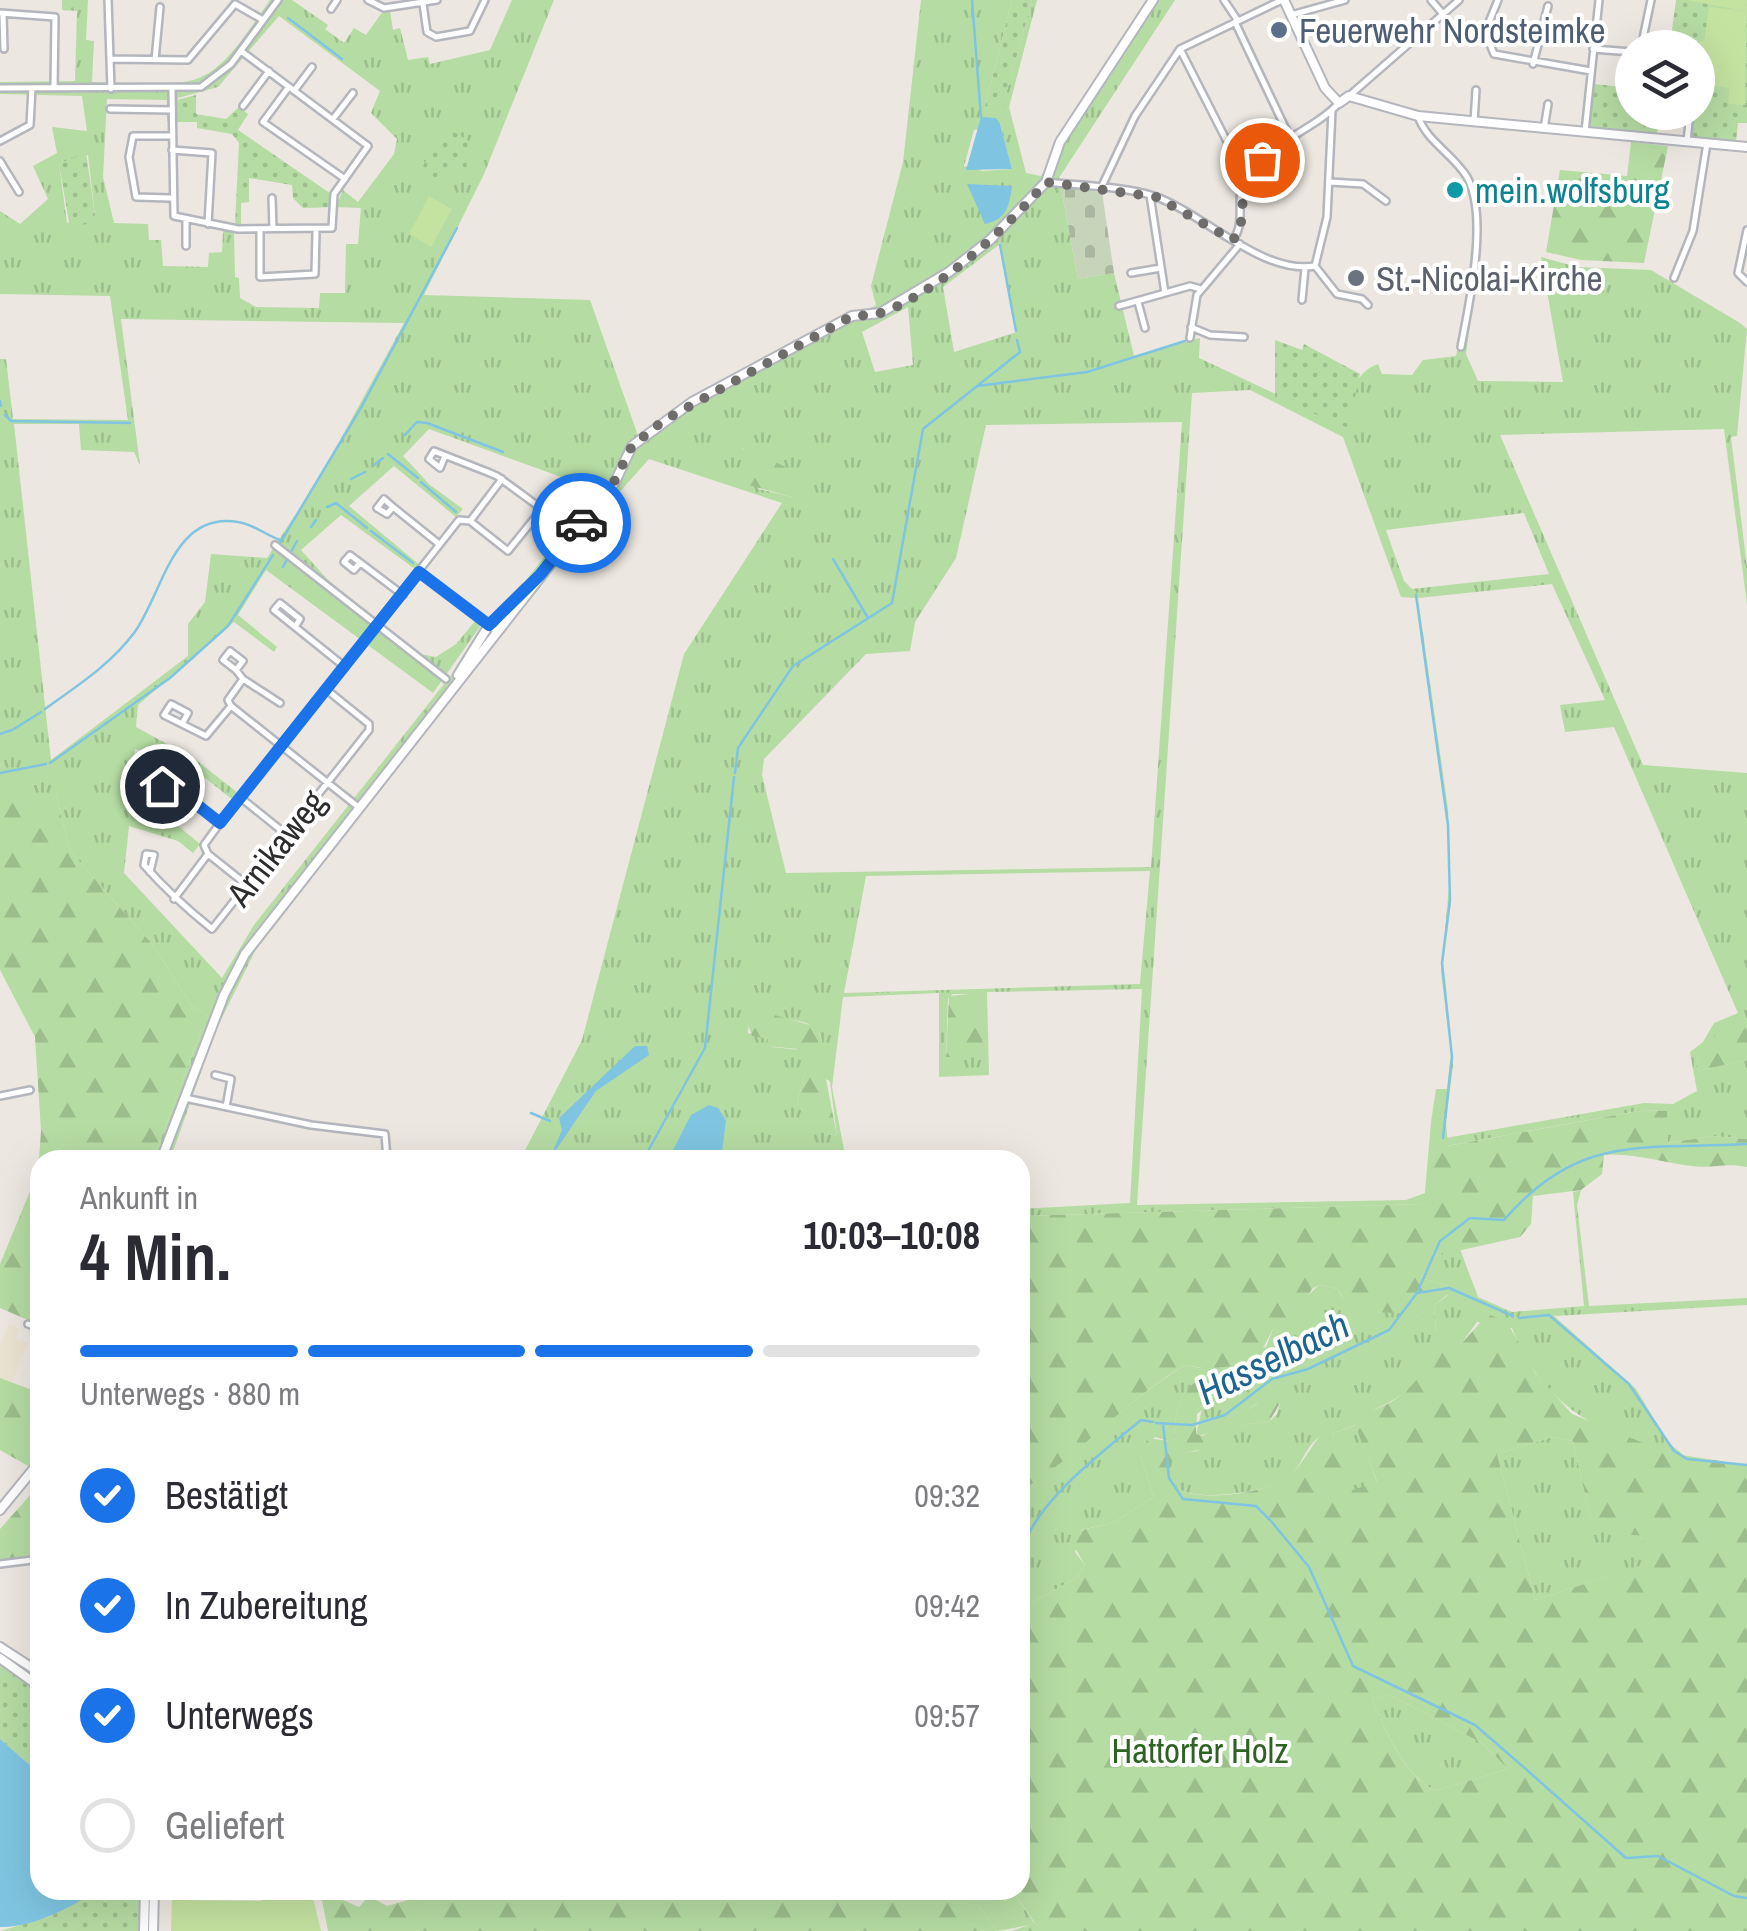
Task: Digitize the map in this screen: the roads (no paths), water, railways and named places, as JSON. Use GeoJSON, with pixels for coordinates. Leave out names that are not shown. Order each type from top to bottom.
{"type":"FeatureCollection","features":[{"type":"Feature","properties":{"kind":"street"},"geometry":{"type":"LineString","coordinates":[[108,0],[111,89]]}},
{"type":"Feature","properties":{"kind":"street"},"geometry":{"type":"LineString","coordinates":[[224,0],[232,6],[242,5],[264,20]]}},
{"type":"Feature","properties":{"kind":"street"},"geometry":{"type":"LineString","coordinates":[[0,88],[172,90],[209,84],[241,51],[278,0]]}},
{"type":"Feature","properties":{"kind":"street"},"geometry":{"type":"LineString","coordinates":[[331,8],[337,0]]}},
{"type":"Feature","properties":{"kind":"street"},"geometry":{"type":"LineString","coordinates":[[368,0],[384,8],[437,0]]}},
{"type":"Feature","properties":{"kind":"street"},"geometry":{"type":"LineString","coordinates":[[423,4],[427,32],[436,37],[470,30],[485,0]]}},
{"type":"Feature","properties":{"kind":"street"},"geometry":{"type":"LineString","coordinates":[[167,1150],[212,1022],[245,954],[355,804],[446,694],[492,628],[614,482],[632,446],[703,396],[852,316],[880,313],[936,280],[990,240],[1046,182],[1060,142],[1153,0]]}},
{"type":"Feature","properties":{"kind":"street"},"geometry":{"type":"LineString","coordinates":[[1224,0],[1291,140],[1298,176]]}},
{"type":"Feature","properties":{"kind":"street"},"geometry":{"type":"LineString","coordinates":[[1261,0],[1266,7]]}},
{"type":"Feature","properties":{"kind":"street"},"geometry":{"type":"LineString","coordinates":[[1101,188],[1135,116],[1180,49],[1283,0],[1336,107],[1330,182],[1315,266],[1337,294],[1362,299],[1368,305]]}},
{"type":"Feature","properties":{"kind":"street"},"geometry":{"type":"LineString","coordinates":[[1292,15],[1345,0]]}},
{"type":"Feature","properties":{"kind":"street"},"geometry":{"type":"LineString","coordinates":[[1432,0],[1443,14]]}},
{"type":"Feature","properties":{"kind":"street"},"geometry":{"type":"LineString","coordinates":[[1190,338],[1201,289],[1236,242],[1245,177],[1336,107],[1459,0]]}},
{"type":"Feature","properties":{"kind":"street"},"geometry":{"type":"LineString","coordinates":[[1498,0],[1484,32],[1488,49],[1499,56],[1534,64],[1591,71]]}},
{"type":"Feature","properties":{"kind":"street"},"geometry":{"type":"LineString","coordinates":[[1584,132],[1599,0]]}},
{"type":"Feature","properties":{"kind":"street"},"geometry":{"type":"LineString","coordinates":[[1644,30],[1650,0]]}},
{"type":"Feature","properties":{"kind":"street"},"geometry":{"type":"LineString","coordinates":[[111,59],[192,58],[232,6]]}},
{"type":"Feature","properties":{"kind":"street"},"geometry":{"type":"LineString","coordinates":[[1534,64],[1548,6]]}},
{"type":"Feature","properties":{"kind":"street"},"geometry":{"type":"LineString","coordinates":[[155,60],[160,8]]}},
{"type":"Feature","properties":{"kind":"street"},"geometry":{"type":"LineString","coordinates":[[4,48],[2,14],[55,16],[54,88]]}},
{"type":"Feature","properties":{"kind":"street"},"geometry":{"type":"LineString","coordinates":[[1180,49],[1245,177]]}},
{"type":"Feature","properties":{"kind":"street"},"geometry":{"type":"LineString","coordinates":[[1593,49],[1615,51]]}},
{"type":"Feature","properties":{"kind":"street"},"geometry":{"type":"LineString","coordinates":[[172,90],[172,214],[208,224],[260,230],[316,232],[332,228],[333,197],[368,146],[241,51]]}},
{"type":"Feature","properties":{"kind":"street"},"geometry":{"type":"LineString","coordinates":[[312,67],[263,122],[345,179]]}},
{"type":"Feature","properties":{"kind":"street"},"geometry":{"type":"LineString","coordinates":[[243,106],[269,71]]}},
{"type":"Feature","properties":{"kind":"street"},"geometry":{"type":"LineString","coordinates":[[0,141],[32,123],[32,88]]}},
{"type":"Feature","properties":{"kind":"street"},"geometry":{"type":"LineString","coordinates":[[1474,122],[1476,90]]}},
{"type":"Feature","properties":{"kind":"street"},"geometry":{"type":"LineString","coordinates":[[333,119],[353,93]]}},
{"type":"Feature","properties":{"kind":"street"},"geometry":{"type":"LineString","coordinates":[[1349,96],[1418,116],[1747,147]]}},
{"type":"Feature","properties":{"kind":"street"},"geometry":{"type":"LineString","coordinates":[[1544,129],[1548,104]]}},
{"type":"Feature","properties":{"kind":"street"},"geometry":{"type":"LineString","coordinates":[[110,108],[172,110]]}},
{"type":"Feature","properties":{"kind":"street"},"geometry":{"type":"LineString","coordinates":[[1418,116],[1466,174],[1474,194],[1474,265],[1461,348]]}},
{"type":"Feature","properties":{"kind":"street"},"geometry":{"type":"LineString","coordinates":[[1687,142],[1688,130]]}},
{"type":"Feature","properties":{"kind":"street"},"geometry":{"type":"LineString","coordinates":[[170,198],[136,198],[128,157],[133,136],[172,136]]}},
{"type":"Feature","properties":{"kind":"street"},"geometry":{"type":"LineString","coordinates":[[1674,278],[1693,231],[1707,143]]}},
{"type":"Feature","properties":{"kind":"street"},"geometry":{"type":"LineString","coordinates":[[172,150],[212,152],[208,224]]}},
{"type":"Feature","properties":{"kind":"street"},"geometry":{"type":"LineString","coordinates":[[0,161],[19,192]]}},
{"type":"Feature","properties":{"kind":"street"},"geometry":{"type":"LineString","coordinates":[[1046,182],[1150,195],[1236,242],[1305,267],[1315,266]]}},
{"type":"Feature","properties":{"kind":"street"},"geometry":{"type":"LineString","coordinates":[[1330,182],[1363,184],[1386,201]]}},
{"type":"Feature","properties":{"kind":"street"},"geometry":{"type":"LineString","coordinates":[[1474,194],[1530,194]]}},
{"type":"Feature","properties":{"kind":"street"},"geometry":{"type":"LineString","coordinates":[[1150,195],[1166,293]]}},
{"type":"Feature","properties":{"kind":"street"},"geometry":{"type":"LineString","coordinates":[[272,198],[273,228]]}},
{"type":"Feature","properties":{"kind":"street"},"geometry":{"type":"LineString","coordinates":[[186,220],[186,246]]}},
{"type":"Feature","properties":{"kind":"street"},"geometry":{"type":"LineString","coordinates":[[260,230],[260,276],[315,274],[316,232]]}},
{"type":"Feature","properties":{"kind":"street"},"geometry":{"type":"LineString","coordinates":[[1747,230],[1738,276],[1747,282]]}},
{"type":"Feature","properties":{"kind":"street"},"geometry":{"type":"LineString","coordinates":[[1302,300],[1305,267]]}},
{"type":"Feature","properties":{"kind":"street"},"geometry":{"type":"LineString","coordinates":[[1131,273],[1161,268]]}},
{"type":"Feature","properties":{"kind":"street"},"geometry":{"type":"LineString","coordinates":[[1119,306],[1190,286],[1201,289]]}},
{"type":"Feature","properties":{"kind":"street"},"geometry":{"type":"LineString","coordinates":[[1138,301],[1146,328]]}},
{"type":"Feature","properties":{"kind":"street"},"geometry":{"type":"LineString","coordinates":[[1191,326],[1210,335],[1244,337]]}},
{"type":"Feature","properties":{"kind":"street"},"geometry":{"type":"LineString","coordinates":[[445,456],[502,479],[542,509],[508,552],[470,521]]}},
{"type":"Feature","properties":{"kind":"street","name":"Arnikaweg"},"geometry":{"type":"LineString","coordinates":[[327,690],[369,724],[369,730],[212,929],[174,898],[208,854],[204,845],[459,520],[470,521],[502,479]]}},
{"type":"Feature","properties":{"kind":"street"},"geometry":{"type":"LineString","coordinates":[[393,507],[440,544]]}},
{"type":"Feature","properties":{"kind":"street"},"geometry":{"type":"LineString","coordinates":[[275,546],[446,679]]}},
{"type":"Feature","properties":{"kind":"street"},"geometry":{"type":"LineString","coordinates":[[360,563],[402,595]]}},
{"type":"Feature","properties":{"kind":"street"},"geometry":{"type":"LineString","coordinates":[[419,572],[492,628]]}},
{"type":"Feature","properties":{"kind":"street"},"geometry":{"type":"LineString","coordinates":[[296,628],[300,619],[280,603],[274,610],[296,628],[346,667]]}},
{"type":"Feature","properties":{"kind":"street"},"geometry":{"type":"LineString","coordinates":[[236,670],[243,680],[280,704]]}},
{"type":"Feature","properties":{"kind":"street"},"geometry":{"type":"LineString","coordinates":[[182,724],[188,713],[171,704],[164,715],[206,736],[243,680]]}},
{"type":"Feature","properties":{"kind":"street"},"geometry":{"type":"LineString","coordinates":[[230,703],[355,804]]}},
{"type":"Feature","properties":{"kind":"street"},"geometry":{"type":"LineString","coordinates":[[171,789],[220,823]]}},
{"type":"Feature","properties":{"kind":"street"},"geometry":{"type":"LineString","coordinates":[[241,798],[287,835]]}},
{"type":"Feature","properties":{"kind":"street"},"geometry":{"type":"LineString","coordinates":[[208,854],[247,885]]}},
{"type":"Feature","properties":{"kind":"street"},"geometry":{"type":"LineString","coordinates":[[150,872],[174,898]]}},
{"type":"Feature","properties":{"kind":"street"},"geometry":{"type":"LineString","coordinates":[[215,1075],[231,1079],[226,1107]]}},
{"type":"Feature","properties":{"kind":"street"},"geometry":{"type":"LineString","coordinates":[[0,1096],[30,1090]]}},
{"type":"Feature","properties":{"kind":"street"},"geometry":{"type":"LineString","coordinates":[[185,1098],[388,1137],[387,1150]]}},
{"type":"Feature","properties":{"kind":"street"},"geometry":{"type":"LineString","coordinates":[[1,1507],[30,1473]]}},
{"type":"Feature","properties":{"kind":"street"},"geometry":{"type":"LineString","coordinates":[[0,1564],[30,1561]]}},
{"type":"Feature","properties":{"kind":"street"},"geometry":{"type":"LineString","coordinates":[[0,1647],[30,1666]]}},
{"type":"Feature","properties":{"kind":"street"},"geometry":{"type":"LineString","coordinates":[[0,1658],[30,1680]]}},
{"type":"Feature","properties":{"kind":"street"},"geometry":{"type":"LineString","coordinates":[[144,1931],[145,1900]]}},
{"type":"Feature","properties":{"kind":"street"},"geometry":{"type":"LineString","coordinates":[[153,1931],[154,1900]]}},
{"type":"Feature","properties":{"kind":"water"},"geometry":{"type":"Polygon","coordinates":[[[981,117],[996,118],[1000,124],[1012,169],[966,170],[981,117]]]}},
{"type":"Feature","properties":{"kind":"water"},"geometry":{"type":"Polygon","coordinates":[[[967,184],[1012,186],[1002,215],[985,224],[967,184]]]}},
{"type":"Feature","properties":{"kind":"water"},"geometry":{"type":"Polygon","coordinates":[[[635,1046],[647,1046],[649,1055],[596,1091],[553,1150],[562,1130],[559,1118],[635,1046]]]}},
{"type":"Feature","properties":{"kind":"water"},"geometry":{"type":"Polygon","coordinates":[[[709,1105],[718,1108],[726,1120],[722,1150],[673,1150],[691,1115],[709,1105]]]}},
{"type":"Feature","properties":{"kind":"water"},"geometry":{"type":"Polygon","coordinates":[[[0,1739],[30,1765],[30,1900],[81,1900],[39,1920],[0,1927],[0,1739]]]}},
{"type":"Feature","properties":{"kind":"waterway"},"geometry":{"type":"LineString","coordinates":[[972,0],[981,117]]}},
{"type":"Feature","properties":{"kind":"waterway"},"geometry":{"type":"LineString","coordinates":[[288,18],[342,59]]}},
{"type":"Feature","properties":{"kind":"waterway"},"geometry":{"type":"LineString","coordinates":[[280,543],[362,406],[457,228]]}},
{"type":"Feature","properties":{"kind":"waterway"},"geometry":{"type":"LineString","coordinates":[[1000,245],[1016,331]]}},
{"type":"Feature","properties":{"kind":"waterway"},"geometry":{"type":"LineString","coordinates":[[735,773],[738,748],[793,666],[892,603],[923,429],[1020,352],[1017,340]]}},
{"type":"Feature","properties":{"kind":"waterway"},"geometry":{"type":"LineString","coordinates":[[977,386],[1087,372],[1185,341]]}},
{"type":"Feature","properties":{"kind":"waterway"},"geometry":{"type":"LineString","coordinates":[[0,401],[1,406]]}},
{"type":"Feature","properties":{"kind":"waterway"},"geometry":{"type":"LineString","coordinates":[[5,415],[11,421],[130,423]]}},
{"type":"Feature","properties":{"kind":"waterway"},"geometry":{"type":"LineString","coordinates":[[405,435],[417,422],[427,423],[503,452]]}},
{"type":"Feature","properties":{"kind":"waterway"},"geometry":{"type":"LineString","coordinates":[[388,454],[418,478]]}},
{"type":"Feature","properties":{"kind":"waterway"},"geometry":{"type":"LineString","coordinates":[[374,465],[383,458]]}},
{"type":"Feature","properties":{"kind":"waterway"},"geometry":{"type":"LineString","coordinates":[[351,479],[365,472]]}},
{"type":"Feature","properties":{"kind":"waterway"},"geometry":{"type":"LineString","coordinates":[[421,482],[456,512]]}},
{"type":"Feature","properties":{"kind":"waterway"},"geometry":{"type":"LineString","coordinates":[[327,507],[336,503],[367,528]]}},
{"type":"Feature","properties":{"kind":"waterway"},"geometry":{"type":"LineString","coordinates":[[311,527],[316,520]]}},
{"type":"Feature","properties":{"kind":"waterway"},"geometry":{"type":"LineString","coordinates":[[45,709],[125,645],[144,617],[172,559],[198,529],[216,522],[238,522],[280,540]]}},
{"type":"Feature","properties":{"kind":"waterway"},"geometry":{"type":"LineString","coordinates":[[371,531],[413,563]]}},
{"type":"Feature","properties":{"kind":"waterway"},"geometry":{"type":"LineString","coordinates":[[283,567],[297,541]]}},
{"type":"Feature","properties":{"kind":"waterway"},"geometry":{"type":"LineString","coordinates":[[50,763],[170,678],[228,626],[273,555]]}},
{"type":"Feature","properties":{"kind":"waterway"},"geometry":{"type":"LineString","coordinates":[[833,559],[868,618]]}},
{"type":"Feature","properties":{"kind":"waterway"},"geometry":{"type":"LineString","coordinates":[[1416,595],[1448,825],[1450,900],[1442,963],[1452,1057],[1443,1138]]}},
{"type":"Feature","properties":{"kind":"waterway"},"geometry":{"type":"LineString","coordinates":[[14,729],[41,712]]}},
{"type":"Feature","properties":{"kind":"waterway"},"geometry":{"type":"LineString","coordinates":[[0,734],[12,730]]}},
{"type":"Feature","properties":{"kind":"waterway"},"geometry":{"type":"LineString","coordinates":[[0,773],[46,764]]}},
{"type":"Feature","properties":{"kind":"waterway"},"geometry":{"type":"LineString","coordinates":[[649,1150],[705,1048],[734,777]]}},
{"type":"Feature","properties":{"kind":"waterway"},"geometry":{"type":"LineString","coordinates":[[531,1113],[550,1121]]}},
{"type":"Feature","properties":{"kind":"waterway","name":"Hasselbach"},"geometry":{"type":"LineString","coordinates":[[1156,1423],[1192,1425],[1225,1415],[1272,1379],[1308,1369],[1389,1330],[1417,1293],[1440,1241],[1470,1218],[1504,1220],[1532,1192],[1587,1159],[1645,1147],[1747,1144]]}},
{"type":"Feature","properties":{"kind":"waterway"},"geometry":{"type":"LineString","coordinates":[[1417,1293],[1449,1288],[1513,1316]]}},
{"type":"Feature","properties":{"kind":"waterway"},"geometry":{"type":"LineString","coordinates":[[1519,1318],[1549,1315],[1629,1384],[1674,1451],[1687,1459],[1747,1465]]}},
{"type":"Feature","properties":{"kind":"waterway","name":"Hasselbach"},"geometry":{"type":"LineString","coordinates":[[1030,1531],[1053,1499],[1106,1449],[1141,1420],[1153,1422]]}},
{"type":"Feature","properties":{"kind":"waterway"},"geometry":{"type":"LineString","coordinates":[[1163,1424],[1169,1478],[1183,1499],[1256,1506],[1270,1520]]}},
{"type":"Feature","properties":{"kind":"waterway"},"geometry":{"type":"LineString","coordinates":[[1271,1521],[1309,1567],[1353,1666],[1475,1725],[1527,1770]]}},
{"type":"Feature","properties":{"kind":"waterway"},"geometry":{"type":"LineString","coordinates":[[1528,1771],[1626,1858],[1658,1856],[1734,1896],[1747,1898]]}},
{"type":"Feature","properties":{"kind":"place","name":"Feuerwehr Nordsteimke"},"geometry":{"type":"Point","coordinates":[1279,30]}},
{"type":"Feature","properties":{"kind":"place","name":"mein.wolfsburg"},"geometry":{"type":"Point","coordinates":[1455,190]}},
{"type":"Feature","properties":{"kind":"place","name":"St.-Nicolai-Kirche"},"geometry":{"type":"Point","coordinates":[1356,278]}},
{"type":"Feature","properties":{"kind":"park label","name":"Hattorfer Holz"},"geometry":{"type":"Point","coordinates":[1200,1750]}}]}
